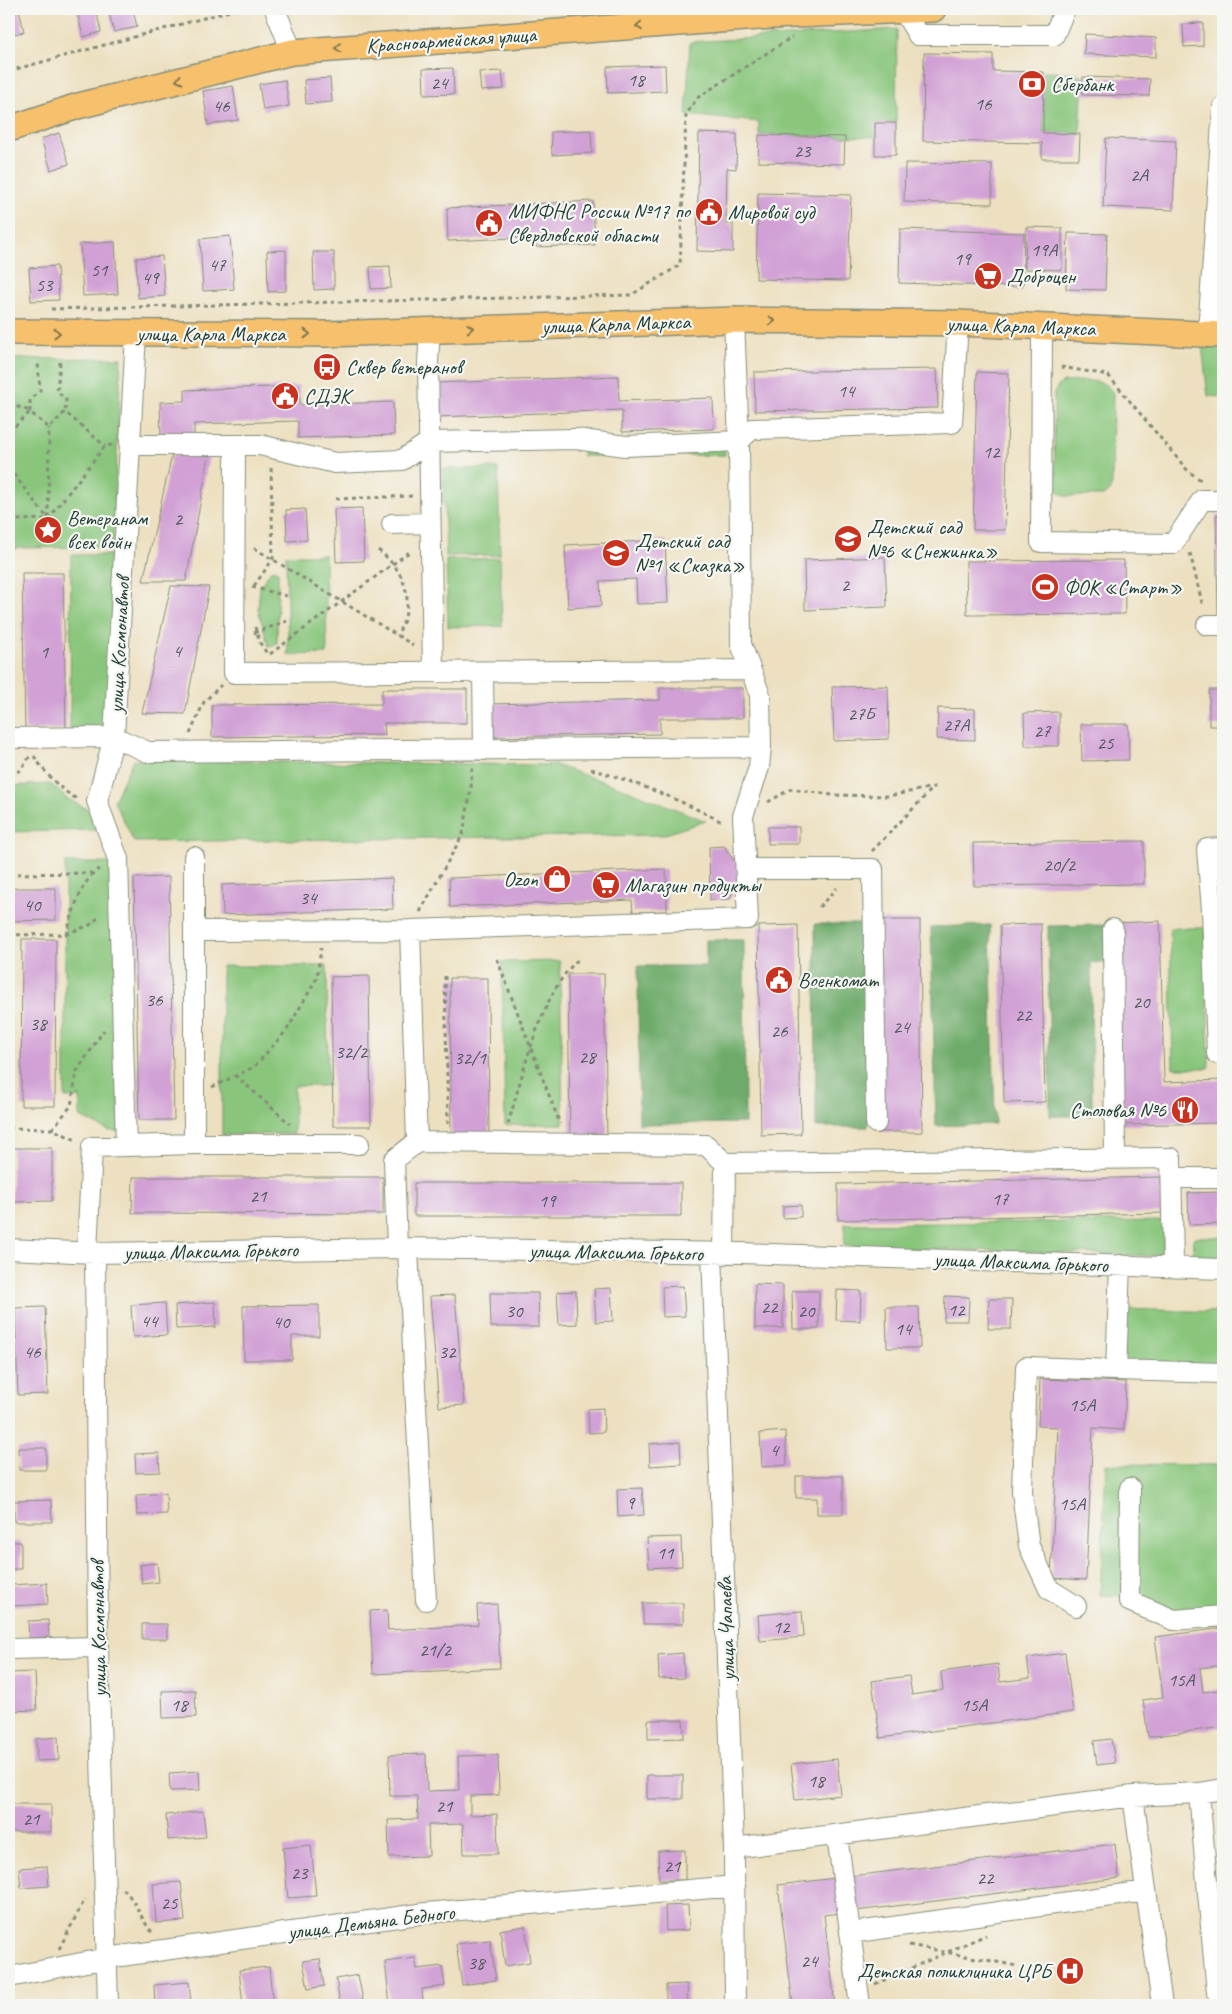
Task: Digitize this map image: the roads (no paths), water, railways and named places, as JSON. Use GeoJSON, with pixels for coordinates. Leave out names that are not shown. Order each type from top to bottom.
{"type":"FeatureCollection","features":[{"type":"Feature","properties":{"kind":"main road","name":"Красноармейская улица"},"geometry":{"type":"LineString","coordinates":[[9,128],[78,106],[292,52],[778,13],[932,9]]}},
{"type":"Feature","properties":{"kind":"main road","name":"улица Карла Маркса"},"geometry":{"type":"LineString","coordinates":[[9,332],[327,334],[734,320],[958,323],[1042,337],[1216,335]]}},
{"type":"Feature","properties":{"kind":"street"},"geometry":{"type":"LineString","coordinates":[[275,9],[292,52]]}},
{"type":"Feature","properties":{"kind":"street"},"geometry":{"type":"LineString","coordinates":[[903,10],[918,36],[1054,36],[1065,9]]}},
{"type":"Feature","properties":{"kind":"street"},"geometry":{"type":"LineString","coordinates":[[1216,335],[1223,107]]}},
{"type":"Feature","properties":{"kind":"street"},"geometry":{"type":"LineString","coordinates":[[195,931],[410,930],[748,919],[743,816],[759,767],[762,747],[760,696],[741,644],[739,441],[734,320]]}},
{"type":"Feature","properties":{"kind":"street"},"geometry":{"type":"LineString","coordinates":[[130,445],[235,445],[271,448],[335,463],[402,460],[430,442],[576,439],[625,446],[739,441],[752,429],[952,422],[958,323]]}},
{"type":"Feature","properties":{"kind":"street"},"geometry":{"type":"LineString","coordinates":[[430,330],[433,664]]}},
{"type":"Feature","properties":{"kind":"street","name":"улица Космонавтов"},"geometry":{"type":"LineString","coordinates":[[108,2005],[98,1647],[91,1252],[92,1147],[126,1146],[118,859],[97,801],[114,737],[136,334]]}},
{"type":"Feature","properties":{"kind":"street"},"geometry":{"type":"LineString","coordinates":[[1042,337],[1041,542],[1173,544],[1202,500],[1223,500]]}},
{"type":"Feature","properties":{"kind":"street"},"geometry":{"type":"LineString","coordinates":[[235,445],[234,536],[244,585],[234,639],[234,673],[433,664],[483,672],[751,670]]}},
{"type":"Feature","properties":{"kind":"street"},"geometry":{"type":"LineString","coordinates":[[392,524],[431,530]]}},
{"type":"Feature","properties":{"kind":"street"},"geometry":{"type":"LineString","coordinates":[[478,750],[483,672]]}},
{"type":"Feature","properties":{"kind":"street"},"geometry":{"type":"LineString","coordinates":[[16,738],[114,737],[148,752],[762,747]]}},
{"type":"Feature","properties":{"kind":"street"},"geometry":{"type":"LineString","coordinates":[[1215,848],[1212,910],[1217,1054]]}},
{"type":"Feature","properties":{"kind":"street"},"geometry":{"type":"LineString","coordinates":[[194,857],[194,1144]]}},
{"type":"Feature","properties":{"kind":"street"},"geometry":{"type":"LineString","coordinates":[[746,869],[873,869],[876,1123]]}},
{"type":"Feature","properties":{"kind":"street"},"geometry":{"type":"LineString","coordinates":[[1113,929],[1115,1158]]}},
{"type":"Feature","properties":{"kind":"street"},"geometry":{"type":"LineString","coordinates":[[410,930],[417,1142]]}},
{"type":"Feature","properties":{"kind":"street"},"geometry":{"type":"LineString","coordinates":[[426,1600],[402,1249],[394,1160],[417,1142],[706,1145],[725,1163],[1171,1158],[1173,1266]]}},
{"type":"Feature","properties":{"kind":"street"},"geometry":{"type":"LineString","coordinates":[[126,1146],[358,1144]]}},
{"type":"Feature","properties":{"kind":"street","name":"улица Чапаева"},"geometry":{"type":"LineString","coordinates":[[725,1163],[718,1254],[735,1886],[736,2005]]}},
{"type":"Feature","properties":{"kind":"street"},"geometry":{"type":"LineString","coordinates":[[1172,1178],[1223,1178]]}},
{"type":"Feature","properties":{"kind":"street","name":"улица Максима Горького"},"geometry":{"type":"LineString","coordinates":[[9,1250],[91,1252],[402,1249],[718,1254],[1173,1266],[1223,1269]]}},
{"type":"Feature","properties":{"kind":"street"},"geometry":{"type":"LineString","coordinates":[[1116,1370],[1120,1265]]}},
{"type":"Feature","properties":{"kind":"street"},"geometry":{"type":"LineString","coordinates":[[1076,1606],[1049,1589],[1029,1546],[1022,1492],[1026,1367],[1223,1373]]}},
{"type":"Feature","properties":{"kind":"street"},"geometry":{"type":"LineString","coordinates":[[1130,1488],[1129,1601],[1174,1620],[1223,1616]]}},
{"type":"Feature","properties":{"kind":"street"},"geometry":{"type":"LineString","coordinates":[[9,1648],[98,1647]]}},
{"type":"Feature","properties":{"kind":"street"},"geometry":{"type":"LineString","coordinates":[[734,1848],[1132,1796],[1199,1793],[1223,1789]]}},
{"type":"Feature","properties":{"kind":"street"},"geometry":{"type":"LineString","coordinates":[[1199,1793],[1217,1993],[1223,2001]]}},
{"type":"Feature","properties":{"kind":"street"},"geometry":{"type":"LineString","coordinates":[[1132,1796],[1162,2005]]}},
{"type":"Feature","properties":{"kind":"street"},"geometry":{"type":"LineString","coordinates":[[837,1835],[859,2003]]}},
{"type":"Feature","properties":{"kind":"street","name":"улица Демьяна Бедного"},"geometry":{"type":"LineString","coordinates":[[9,1977],[107,1958],[426,1914],[735,1886]]}},
{"type":"Feature","properties":{"kind":"street"},"geometry":{"type":"LineString","coordinates":[[850,1933],[1146,1892]]}},
{"type":"Feature","properties":{"kind":"street"},"geometry":{"type":"LineString","coordinates":[[1211,1929],[1223,1911]]}},
{"type":"Feature","properties":{"kind":"place","name":"Сбербанк"},"geometry":{"type":"Point","coordinates":[1032,84]}},
{"type":"Feature","properties":{"kind":"place","name":"Мировой суд"},"geometry":{"type":"Point","coordinates":[709,212]}},
{"type":"Feature","properties":{"kind":"place","name":"МИФНС России №17 по Свердловской области"},"geometry":{"type":"Point","coordinates":[489,223]}},
{"type":"Feature","properties":{"kind":"place","name":"Доброцен"},"geometry":{"type":"Point","coordinates":[988,276]}},
{"type":"Feature","properties":{"kind":"place","name":"Сквер ветеранов"},"geometry":{"type":"Point","coordinates":[327,367]}},
{"type":"Feature","properties":{"kind":"place","name":"СДЭК"},"geometry":{"type":"Point","coordinates":[285,396]}},
{"type":"Feature","properties":{"kind":"place","name":"Ветеранам всех войн"},"geometry":{"type":"Point","coordinates":[48,530]}},
{"type":"Feature","properties":{"kind":"place","name":"Детский сад №6 «Снежинка»"},"geometry":{"type":"Point","coordinates":[848,539]}},
{"type":"Feature","properties":{"kind":"place","name":"Детский сад №1 «Сказка»"},"geometry":{"type":"Point","coordinates":[616,553]}},
{"type":"Feature","properties":{"kind":"place","name":"ФОК «Старт»"},"geometry":{"type":"Point","coordinates":[1045,587]}},
{"type":"Feature","properties":{"kind":"place","name":"Ozon"},"geometry":{"type":"Point","coordinates":[557,879]}},
{"type":"Feature","properties":{"kind":"place","name":"Магазин продукты"},"geometry":{"type":"Point","coordinates":[606,885]}},
{"type":"Feature","properties":{"kind":"place","name":"Военкомат"},"geometry":{"type":"Point","coordinates":[779,980]}},
{"type":"Feature","properties":{"kind":"place","name":"Столовая №6"},"geometry":{"type":"Point","coordinates":[1185,1110]}},
{"type":"Feature","properties":{"kind":"place","name":"Детская поликлиника ЦРБ"},"geometry":{"type":"Point","coordinates":[1070,1971]}}]}
